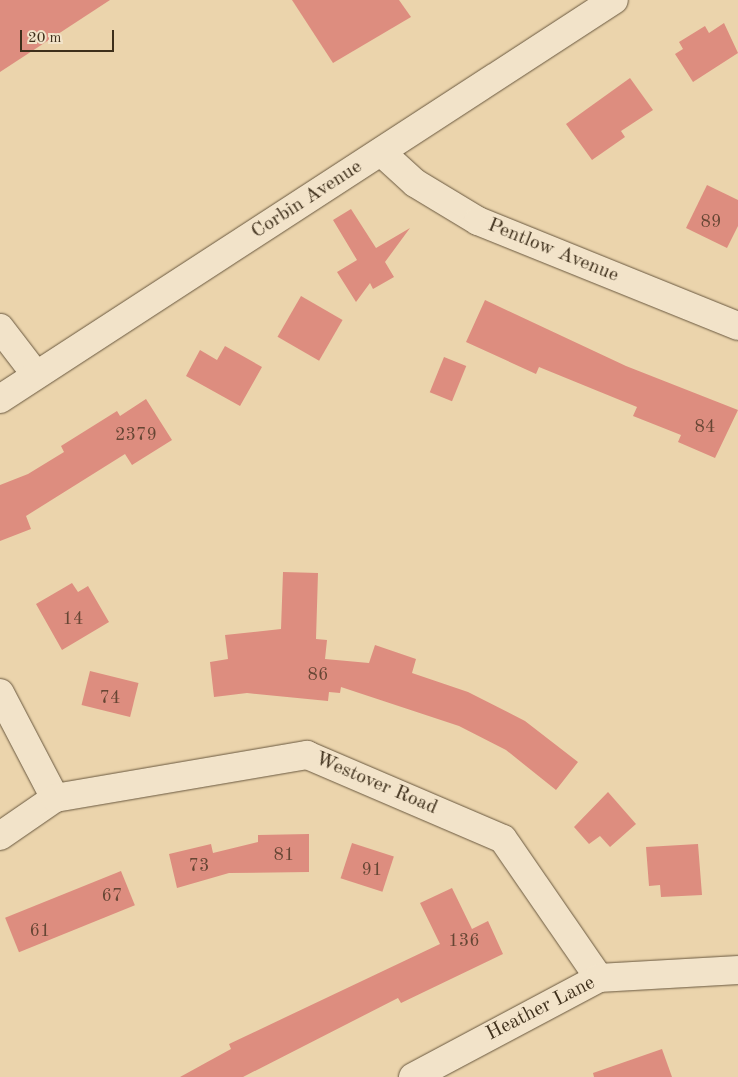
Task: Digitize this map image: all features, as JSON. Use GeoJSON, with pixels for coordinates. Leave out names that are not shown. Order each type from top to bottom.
{"type":"FeatureCollection","features":[{"type":"Feature","properties":{"kind":"street","name":"Corbin Avenue"},"geometry":{"type":"LineString","coordinates":[[0,399],[614,0]]}},
{"type":"Feature","properties":{"kind":"street","name":"Pentlow Avenue"},"geometry":{"type":"LineString","coordinates":[[381,152],[415,183],[478,221],[738,326]]}},
{"type":"Feature","properties":{"kind":"street"},"geometry":{"type":"LineString","coordinates":[[0,328],[36,375]]}},
{"type":"Feature","properties":{"kind":"street"},"geometry":{"type":"LineString","coordinates":[[0,693],[55,798]]}},
{"type":"Feature","properties":{"kind":"street","name":"Westover Road"},"geometry":{"type":"LineString","coordinates":[[0,836],[55,798],[307,755],[503,839],[599,978]]}},
{"type":"Feature","properties":{"kind":"street","name":"Heather Lane"},"geometry":{"type":"LineString","coordinates":[[413,1077],[599,978],[738,970]]}},
{"type":"Feature","properties":{"kind":"building"},"geometry":{"type":"Polygon","coordinates":[[[0,0],[110,0],[0,72],[0,0]]]}},
{"type":"Feature","properties":{"kind":"building"},"geometry":{"type":"Polygon","coordinates":[[[292,0],[399,0],[411,17],[333,63],[292,0]]]}},
{"type":"Feature","properties":{"kind":"building"},"geometry":{"type":"Polygon","coordinates":[[[724,23],[738,53],[693,82],[675,54],[683,49],[679,42],[705,26],[709,33],[724,23]]]}},
{"type":"Feature","properties":{"kind":"building"},"geometry":{"type":"Polygon","coordinates":[[[630,78],[653,110],[621,131],[625,137],[592,160],[566,124],[630,78]]]}},
{"type":"Feature","properties":{"kind":"building"},"geometry":{"type":"Polygon","coordinates":[[[707,185],[738,200],[738,226],[727,248],[686,228],[707,185]]]}},
{"type":"Feature","properties":{"kind":"building"},"geometry":{"type":"Polygon","coordinates":[[[351,209],[376,248],[410,228],[385,262],[394,277],[373,289],[370,283],[356,302],[337,272],[357,260],[333,220],[351,209]]]}},
{"type":"Feature","properties":{"kind":"building"},"geometry":{"type":"Polygon","coordinates":[[[301,296],[343,320],[319,361],[278,337],[301,296]]]}},
{"type":"Feature","properties":{"kind":"building"},"geometry":{"type":"Polygon","coordinates":[[[485,300],[626,366],[738,410],[715,458],[678,442],[681,435],[633,416],[637,407],[539,367],[536,374],[466,342],[485,300]]]}},
{"type":"Feature","properties":{"kind":"building"},"geometry":{"type":"Polygon","coordinates":[[[225,346],[262,367],[240,406],[186,376],[200,350],[217,360],[225,346]]]}},
{"type":"Feature","properties":{"kind":"building"},"geometry":{"type":"Polygon","coordinates":[[[444,357],[466,366],[452,401],[430,392],[444,357]]]}},
{"type":"Feature","properties":{"kind":"building"},"geometry":{"type":"Polygon","coordinates":[[[146,399],[172,440],[132,465],[125,454],[26,516],[31,529],[0,541],[0,485],[28,474],[64,452],[61,446],[117,411],[120,416],[146,399]]]}},
{"type":"Feature","properties":{"kind":"building"},"geometry":{"type":"Polygon","coordinates":[[[283,572],[318,573],[316,639],[327,640],[325,659],[369,663],[375,645],[416,659],[412,673],[468,692],[525,721],[578,762],[556,790],[506,750],[459,726],[341,687],[340,693],[329,692],[328,701],[247,693],[214,697],[210,662],[228,659],[225,635],[281,629],[283,572]]]}},
{"type":"Feature","properties":{"kind":"building"},"geometry":{"type":"Polygon","coordinates":[[[72,583],[78,592],[88,586],[109,622],[62,650],[36,604],[72,583]]]}},
{"type":"Feature","properties":{"kind":"building"},"geometry":{"type":"Polygon","coordinates":[[[90,671],[139,683],[130,717],[82,705],[90,671]]]}},
{"type":"Feature","properties":{"kind":"building"},"geometry":{"type":"Polygon","coordinates":[[[608,792],[636,824],[610,847],[600,836],[589,844],[574,827],[608,792]]]}},
{"type":"Feature","properties":{"kind":"building"},"geometry":{"type":"Polygon","coordinates":[[[309,834],[309,872],[229,873],[177,888],[169,854],[211,844],[213,853],[258,842],[258,835],[309,834]]]}},
{"type":"Feature","properties":{"kind":"building"},"geometry":{"type":"Polygon","coordinates":[[[352,843],[394,857],[382,892],[341,878],[352,843]]]}},
{"type":"Feature","properties":{"kind":"building"},"geometry":{"type":"Polygon","coordinates":[[[698,844],[702,895],[661,897],[660,885],[649,886],[646,847],[698,844]]]}},
{"type":"Feature","properties":{"kind":"building"},"geometry":{"type":"Polygon","coordinates":[[[121,871],[135,905],[19,952],[5,918],[121,871]]]}},
{"type":"Feature","properties":{"kind":"building"},"geometry":{"type":"Polygon","coordinates":[[[452,888],[472,929],[488,921],[503,954],[401,1003],[398,998],[243,1077],[180,1077],[231,1049],[229,1044],[440,944],[420,903],[452,888]]]}},
{"type":"Feature","properties":{"kind":"building"},"geometry":{"type":"Polygon","coordinates":[[[662,1049],[672,1077],[594,1077],[593,1073],[662,1049]]]}}]}
